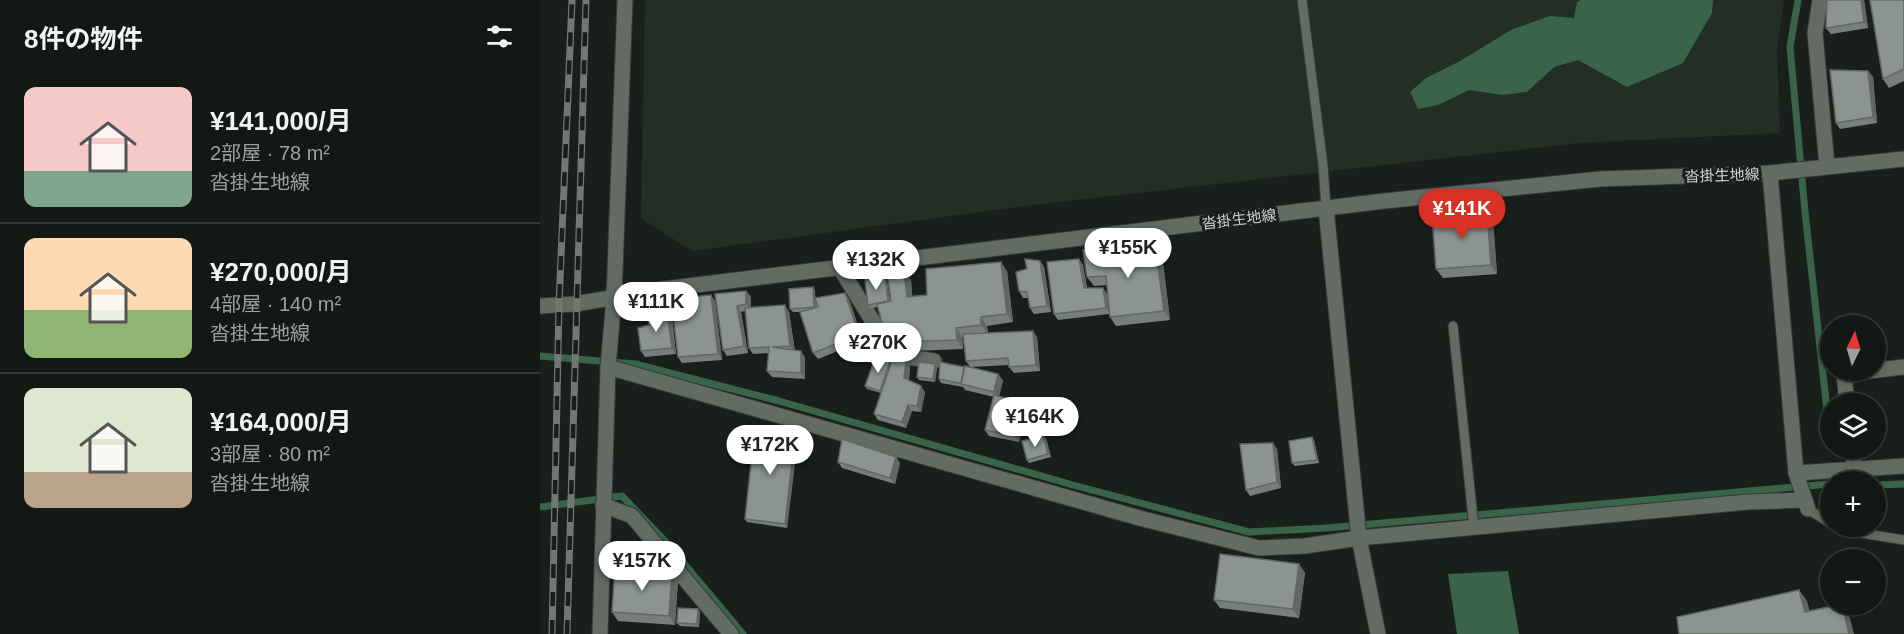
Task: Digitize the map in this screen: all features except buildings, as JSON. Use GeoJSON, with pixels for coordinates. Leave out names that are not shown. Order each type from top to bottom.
{"type":"FeatureCollection","features":[{"type":"Feature","properties":{"kind":"street"},"geometry":{"type":"LineString","coordinates":[[600,634],[608,367],[614,298],[625,0]]}},
{"type":"Feature","properties":{"kind":"street"},"geometry":{"type":"LineString","coordinates":[[1820,0],[1815,33],[1827,166]]}},
{"type":"Feature","properties":{"kind":"street","name":"沓掛生地線"},"geometry":{"type":"LineString","coordinates":[[540,306],[575,304],[663,289],[1326,208],[1600,179],[1770,173],[1904,159]]}},
{"type":"Feature","properties":{"kind":"street"},"geometry":{"type":"LineString","coordinates":[[608,367],[1143,519],[1259,548],[1305,546],[1359,538],[1748,502],[1807,505],[1796,473],[1770,173]]}},
{"type":"Feature","properties":{"kind":"street"},"geometry":{"type":"LineString","coordinates":[[1326,208],[1359,538],[1378,634]]}},
{"type":"Feature","properties":{"kind":"street"},"geometry":{"type":"LineString","coordinates":[[840,268],[895,355],[934,361]]}},
{"type":"Feature","properties":{"kind":"street"},"geometry":{"type":"LineString","coordinates":[[1846,393],[1844,374],[1904,368]]}},
{"type":"Feature","properties":{"kind":"street"},"geometry":{"type":"LineString","coordinates":[[1854,459],[1855,470]]}},
{"type":"Feature","properties":{"kind":"street"},"geometry":{"type":"LineString","coordinates":[[1796,473],[1904,466]]}},
{"type":"Feature","properties":{"kind":"street"},"geometry":{"type":"LineString","coordinates":[[603,505],[632,516],[731,634]]}},
{"type":"Feature","properties":{"kind":"lane"},"geometry":{"type":"LineString","coordinates":[[1302,0],[1323,165],[1326,208]]}},
{"type":"Feature","properties":{"kind":"lane"},"geometry":{"type":"LineString","coordinates":[[1453,326],[1474,528]]}},
{"type":"Feature","properties":{"kind":"lane"},"geometry":{"type":"LineString","coordinates":[[1807,505],[1820,515]]}},
{"type":"Feature","properties":{"kind":"lane"},"geometry":{"type":"LineString","coordinates":[[1886,537],[1904,540]]}},
{"type":"Feature","properties":{"kind":"shaded area"},"geometry":{"type":"Polygon","coordinates":[[[645,0],[1784,0],[1777,51],[1780,133],[1579,143],[1041,204],[692,251],[641,218],[645,0]]]}},
{"type":"Feature","properties":{"kind":"shaded area"},"geometry":{"type":"Polygon","coordinates":[[[1581,0],[1713,0],[1712,13],[1683,63],[1627,87],[1578,60],[1554,67],[1527,92],[1502,95],[1469,90],[1438,105],[1418,109],[1410,92],[1426,78],[1460,61],[1511,30],[1550,16],[1574,18],[1577,2],[1581,0]]]}},
{"type":"Feature","properties":{"kind":"shaded area"},"geometry":{"type":"Polygon","coordinates":[[[1508,571],[1519,634],[1457,634],[1448,574],[1508,571]]]}},
{"type":"Feature","properties":{"kind":"waterway"},"geometry":{"type":"LineString","coordinates":[[1798,0],[1790,47],[1825,393]]}},
{"type":"Feature","properties":{"kind":"waterway"},"geometry":{"type":"LineString","coordinates":[[540,356],[635,364],[779,401],[1073,485],[1249,532],[1326,528],[1820,485]]}},
{"type":"Feature","properties":{"kind":"waterway"},"geometry":{"type":"LineString","coordinates":[[1886,485],[1904,484]]}},
{"type":"Feature","properties":{"kind":"waterway"},"geometry":{"type":"LineString","coordinates":[[540,507],[622,496],[665,541],[743,634]]}},
{"type":"Feature","properties":{"kind":"railway"},"geometry":{"type":"LineString","coordinates":[[552,634],[559,304],[572,0]]}},
{"type":"Feature","properties":{"kind":"railway"},"geometry":{"type":"LineString","coordinates":[[567,634],[586,0]]}}]}
